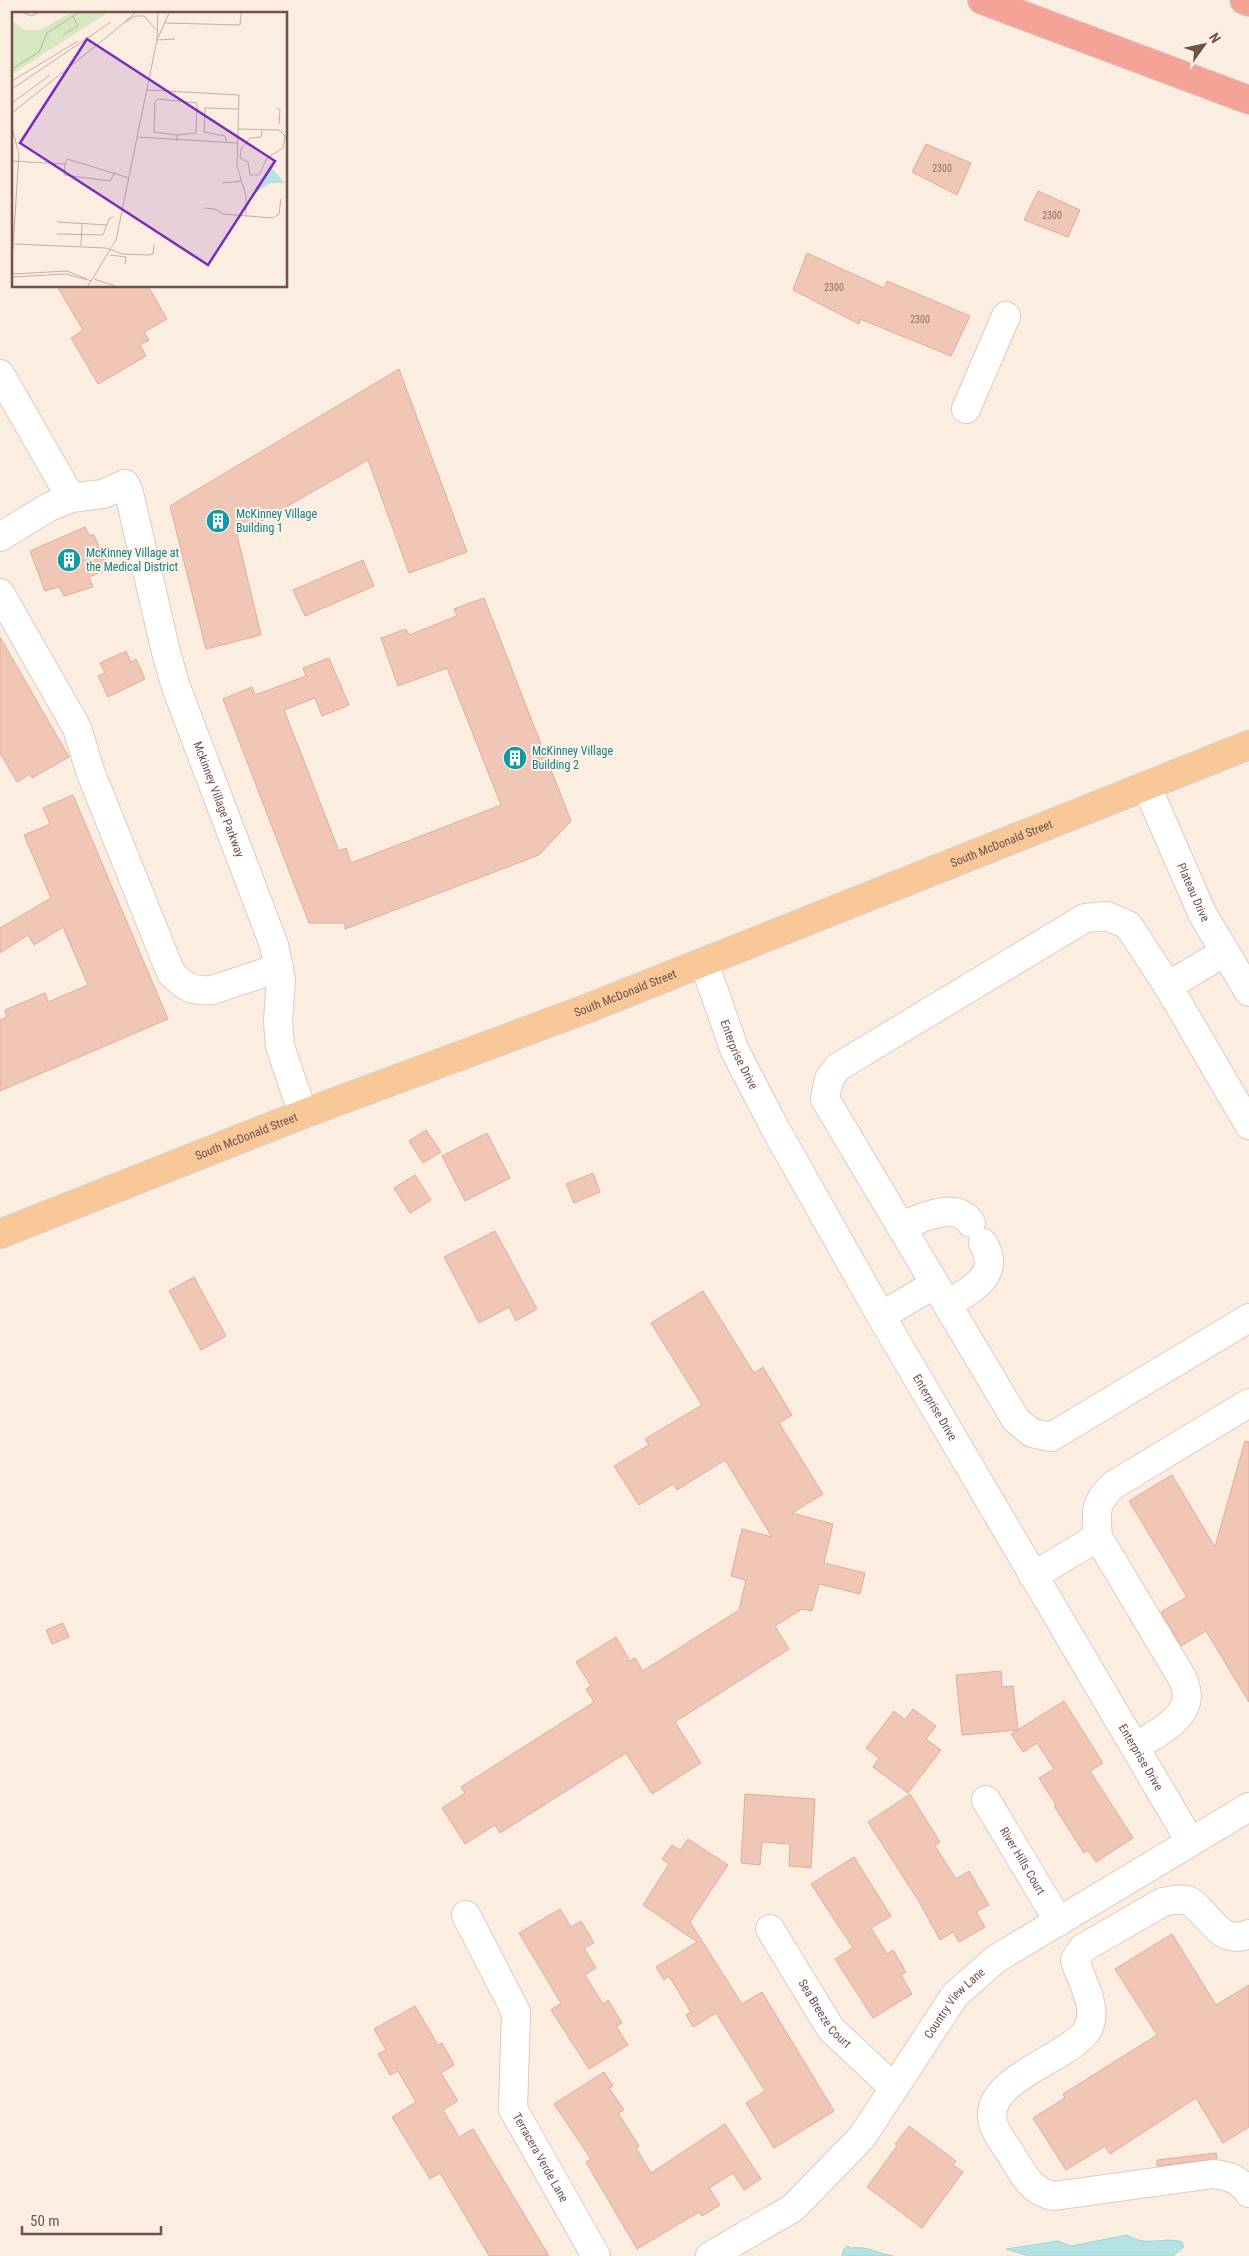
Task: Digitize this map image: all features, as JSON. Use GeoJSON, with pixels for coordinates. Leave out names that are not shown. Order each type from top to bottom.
{"type":"FeatureCollection","features":[{"type":"Feature","properties":{"kind":"highway"},"geometry":{"type":"LineString","coordinates":[[982,0],[1249,100]]}},
{"type":"Feature","properties":{"kind":"highway"},"geometry":{"type":"LineString","coordinates":[[1022,0],[1249,93]]}},
{"type":"Feature","properties":{"kind":"highway"},"geometry":{"type":"LineString","coordinates":[[1244,0],[1249,2]]}},
{"type":"Feature","properties":{"kind":"main road","name":"South McDonald Street"},"geometry":{"type":"LineString","coordinates":[[0,1234],[303,1114],[704,963],[1249,746]]}},
{"type":"Feature","properties":{"kind":"street"},"geometry":{"type":"LineString","coordinates":[[966,409],[1006,316]]}},
{"type":"Feature","properties":{"kind":"street"},"geometry":{"type":"LineString","coordinates":[[0,374],[71,498],[49,507],[0,537]]}},
{"type":"Feature","properties":{"kind":"street","name":"Mckinney Village Parkway"},"geometry":{"type":"LineString","coordinates":[[71,498],[103,494],[125,484],[132,500],[166,652],[176,687],[268,929],[279,968],[280,1046],[303,1114]]}},
{"type":"Feature","properties":{"kind":"street"},"geometry":{"type":"LineString","coordinates":[[0,593],[77,728],[90,771],[171,973],[187,987],[202,991],[279,968]]}},
{"type":"Feature","properties":{"kind":"street","name":"Plateau Drive"},"geometry":{"type":"LineString","coordinates":[[1146,787],[1185,877],[1204,915],[1249,992]]}},
{"type":"Feature","properties":{"kind":"street"},"geometry":{"type":"LineString","coordinates":[[1249,1125],[1168,986],[1128,925],[1107,916],[1085,918],[838,1067],[829,1079],[825,1099],[1016,1420],[1032,1433],[1051,1437],[1249,1318]]}},
{"type":"Feature","properties":{"kind":"street"},"geometry":{"type":"LineString","coordinates":[[1168,986],[1225,952]]}},
{"type":"Feature","properties":{"kind":"street","name":"Enterprise Drive"},"geometry":{"type":"LineString","coordinates":[[704,963],[735,1051],[776,1130],[881,1316],[1190,1840]]}},
{"type":"Feature","properties":{"kind":"street"},"geometry":{"type":"LineString","coordinates":[[881,1316],[942,1294],[974,1288],[984,1278],[989,1264],[977,1233],[967,1217],[955,1212],[940,1212],[902,1226]]}},
{"type":"Feature","properties":{"kind":"street"},"geometry":{"type":"LineString","coordinates":[[1135,1747],[1177,1719],[1185,1708],[1187,1695],[1184,1681],[1098,1537],[1096,1517],[1100,1498],[1112,1486],[1249,1403]]}},
{"type":"Feature","properties":{"kind":"street"},"geometry":{"type":"LineString","coordinates":[[1033,1576],[1098,1537]]}},
{"type":"Feature","properties":{"kind":"street","name":"River Hills Court"},"geometry":{"type":"LineString","coordinates":[[986,1800],[1059,1922]]}},
{"type":"Feature","properties":{"kind":"street","name":"Country View Lane"},"geometry":{"type":"LineString","coordinates":[[710,2256],[792,2208],[862,2137],[955,1994],[996,1959],[1190,1840],[1249,1807]]}},
{"type":"Feature","properties":{"kind":"street"},"geometry":{"type":"LineString","coordinates":[[1249,1934],[1233,1935],[1220,1931],[1188,1901],[1177,1899],[1163,1902],[1083,1948],[1075,1960],[1080,1978],[1090,1998],[1092,2016],[1086,2032],[1073,2044],[1009,2084],[997,2097],[992,2111],[993,2124],[1024,2175],[1042,2194],[1054,2196],[1213,2174],[1228,2176],[1240,2181],[1249,2193]]}},
{"type":"Feature","properties":{"kind":"street","name":"Terracera Verde Lane"},"geometry":{"type":"LineString","coordinates":[[466,1915],[516,2012],[513,2110],[596,2256]]}},
{"type":"Feature","properties":{"kind":"street","name":"Sea Breeze Court"},"geometry":{"type":"LineString","coordinates":[[770,1929],[831,2029],[894,2088]]}},
{"type":"Feature","properties":{"kind":"water"},"geometry":{"type":"Polygon","coordinates":[[[1127,2235],[1142,2241],[1168,2240],[1182,2242],[1184,2247],[1173,2256],[1029,2256],[1006,2249],[1058,2241],[1071,2246],[1127,2235]]]}},
{"type":"Feature","properties":{"kind":"water"},"geometry":{"type":"Polygon","coordinates":[[[848,2246],[850,2248],[867,2249],[893,2256],[842,2256],[844,2249],[848,2246]]]}},
{"type":"Feature","properties":{"kind":"building"},"geometry":{"type":"Polygon","coordinates":[[[926,144],[971,163],[957,195],[912,172],[926,144]]]}},
{"type":"Feature","properties":{"kind":"building"},"geometry":{"type":"Polygon","coordinates":[[[1038,191],[1080,210],[1068,237],[1024,220],[1038,191]]]}},
{"type":"Feature","properties":{"kind":"building"},"geometry":{"type":"Polygon","coordinates":[[[807,253],[884,288],[887,281],[970,316],[951,356],[860,319],[859,324],[793,290],[807,253]]]}},
{"type":"Feature","properties":{"kind":"building"},"geometry":{"type":"Polygon","coordinates":[[[58,288],[149,288],[167,319],[144,332],[149,340],[140,345],[146,356],[98,384],[71,338],[83,330],[58,288]]]}},
{"type":"Feature","properties":{"kind":"building","name":"McKinney Village Building 1"},"geometry":{"type":"Polygon","coordinates":[[[399,369],[467,552],[409,573],[368,460],[237,535],[261,635],[206,649],[170,506],[399,369]]]}},
{"type":"Feature","properties":{"kind":"building","name":"McKinney Village at the Medical District"},"geometry":{"type":"Polygon","coordinates":[[[85,527],[89,535],[94,535],[108,569],[89,577],[93,587],[64,596],[59,587],[45,591],[30,551],[85,527]]]}},
{"type":"Feature","properties":{"kind":"building"},"geometry":{"type":"Polygon","coordinates":[[[363,560],[374,586],[305,616],[293,590],[363,560]]]}},
{"type":"Feature","properties":{"kind":"building","name":"McKinney Village Building 2"},"geometry":{"type":"Polygon","coordinates":[[[484,598],[571,821],[539,855],[345,929],[345,923],[309,923],[223,699],[252,687],[255,695],[306,676],[303,668],[329,658],[349,705],[322,716],[315,698],[284,710],[339,851],[346,848],[351,863],[501,805],[447,668],[398,686],[381,638],[406,629],[409,635],[457,616],[454,609],[484,598]]]}},
{"type":"Feature","properties":{"kind":"building"},"geometry":{"type":"Polygon","coordinates":[[[0,637],[69,757],[32,778],[30,774],[17,782],[0,753],[0,637]]]}},
{"type":"Feature","properties":{"kind":"building"},"geometry":{"type":"Polygon","coordinates":[[[126,651],[131,662],[136,659],[145,679],[108,697],[98,676],[105,673],[100,663],[126,651]]]}},
{"type":"Feature","properties":{"kind":"building"},"geometry":{"type":"Polygon","coordinates":[[[73,795],[168,1019],[0,1091],[0,1020],[7,1017],[5,1010],[45,993],[48,1002],[88,985],[63,927],[34,945],[28,935],[0,953],[0,928],[51,898],[24,835],[50,824],[43,808],[73,795]]]}},
{"type":"Feature","properties":{"kind":"building"},"geometry":{"type":"Polygon","coordinates":[[[426,1130],[441,1152],[423,1163],[409,1141],[426,1130]]]}},
{"type":"Feature","properties":{"kind":"building"},"geometry":{"type":"Polygon","coordinates":[[[487,1133],[510,1178],[465,1201],[442,1156],[487,1133]]]}},
{"type":"Feature","properties":{"kind":"building"},"geometry":{"type":"Polygon","coordinates":[[[593,1173],[600,1192],[574,1203],[566,1184],[593,1173]]]}},
{"type":"Feature","properties":{"kind":"building"},"geometry":{"type":"Polygon","coordinates":[[[415,1175],[431,1200],[410,1213],[394,1188],[415,1175]]]}},
{"type":"Feature","properties":{"kind":"building"},"geometry":{"type":"Polygon","coordinates":[[[495,1231],[537,1309],[516,1321],[509,1307],[479,1323],[444,1257],[495,1231]]]}},
{"type":"Feature","properties":{"kind":"building"},"geometry":{"type":"Polygon","coordinates":[[[194,1277],[226,1336],[201,1350],[169,1291],[194,1277]]]}},
{"type":"Feature","properties":{"kind":"building"},"geometry":{"type":"Polygon","coordinates":[[[703,1291],[754,1373],[763,1367],[792,1415],[779,1423],[823,1494],[792,1513],[833,1524],[824,1563],[865,1573],[860,1594],[819,1584],[812,1611],[802,1609],[775,1626],[789,1649],[675,1722],[701,1763],[652,1794],[626,1753],[500,1833],[495,1825],[465,1844],[442,1808],[465,1793],[461,1787],[594,1702],[586,1689],[591,1686],[576,1662],[616,1637],[630,1661],[635,1658],[643,1671],[739,1610],[746,1580],[731,1576],[742,1529],[772,1537],[725,1460],[677,1490],[673,1484],[639,1505],[614,1466],[649,1445],[645,1439],[702,1405],[651,1323],[703,1291]]]}},
{"type":"Feature","properties":{"kind":"building"},"geometry":{"type":"Polygon","coordinates":[[[1245,1441],[1249,1442],[1249,1702],[1206,1631],[1181,1646],[1161,1612],[1187,1597],[1129,1501],[1172,1475],[1215,1547],[1245,1441]]]}},
{"type":"Feature","properties":{"kind":"building"},"geometry":{"type":"Polygon","coordinates":[[[63,1623],[69,1637],[52,1644],[46,1630],[63,1623]]]}},
{"type":"Feature","properties":{"kind":"building"},"geometry":{"type":"Polygon","coordinates":[[[1001,1671],[1002,1687],[1013,1686],[1018,1730],[962,1735],[956,1675],[1001,1671]]]}},
{"type":"Feature","properties":{"kind":"building"},"geometry":{"type":"Polygon","coordinates":[[[1064,1701],[1103,1763],[1090,1771],[1133,1838],[1096,1862],[1088,1850],[1084,1853],[1054,1806],[1056,1805],[1039,1778],[1054,1769],[1037,1743],[1023,1752],[1011,1734],[1064,1701]]]}},
{"type":"Feature","properties":{"kind":"building"},"geometry":{"type":"Polygon","coordinates":[[[913,1709],[936,1726],[926,1739],[941,1750],[908,1793],[873,1767],[879,1758],[866,1748],[894,1711],[905,1720],[913,1709]]]}},
{"type":"Feature","properties":{"kind":"building"},"geometry":{"type":"Polygon","coordinates":[[[745,1794],[815,1799],[811,1868],[789,1866],[790,1844],[762,1842],[760,1865],[741,1863],[745,1794]]]}},
{"type":"Feature","properties":{"kind":"building"},"geometry":{"type":"Polygon","coordinates":[[[910,1794],[940,1842],[935,1846],[956,1879],[969,1871],[989,1905],[976,1912],[985,1927],[959,1942],[953,1932],[940,1940],[918,1900],[868,1822],[910,1794]]]}},
{"type":"Feature","properties":{"kind":"building"},"geometry":{"type":"Polygon","coordinates":[[[688,1839],[728,1865],[690,1922],[742,2004],[762,1992],[834,2111],[774,2148],[746,2103],[765,2091],[716,2013],[693,2027],[686,2015],[691,2012],[669,1976],[664,1980],[656,1967],[697,1942],[643,1905],[669,1864],[662,1859],[672,1845],[680,1850],[688,1839]]]}},
{"type":"Feature","properties":{"kind":"building"},"geometry":{"type":"Polygon","coordinates":[[[854,1857],[891,1916],[871,1928],[887,1954],[893,1950],[906,1972],[901,1975],[912,1994],[873,2018],[835,1959],[853,1948],[811,1884],[854,1857]]]}},
{"type":"Feature","properties":{"kind":"building"},"geometry":{"type":"Polygon","coordinates":[[[560,1909],[571,1927],[581,1921],[594,1943],[584,1948],[596,1968],[585,1975],[603,2004],[608,2000],[622,2023],[616,2026],[628,2045],[589,2069],[551,2010],[561,2003],[519,1933],[560,1909]]]}},
{"type":"Feature","properties":{"kind":"building"},"geometry":{"type":"Polygon","coordinates":[[[1172,1934],[1216,2005],[1249,1985],[1249,2127],[1223,2143],[1196,2098],[1110,2154],[1105,2146],[1066,2170],[1033,2118],[1065,2098],[1063,2094],[1157,2035],[1115,1969],[1172,1934]]]}},
{"type":"Feature","properties":{"kind":"building"},"geometry":{"type":"Polygon","coordinates":[[[415,2006],[438,2045],[442,2043],[454,2065],[441,2073],[458,2101],[443,2110],[459,2137],[473,2129],[549,2256],[489,2256],[440,2173],[430,2179],[392,2117],[416,2102],[398,2071],[390,2075],[378,2054],[386,2050],[374,2029],[415,2006]]]}},
{"type":"Feature","properties":{"kind":"building"},"geometry":{"type":"Polygon","coordinates":[[[604,2072],[613,2086],[609,2088],[624,2110],[618,2113],[639,2146],[636,2148],[651,2173],[725,2124],[761,2179],[744,2190],[733,2173],[709,2188],[720,2205],[702,2216],[699,2212],[637,2249],[586,2162],[591,2159],[554,2104],[604,2072]]]}},
{"type":"Feature","properties":{"kind":"building"},"geometry":{"type":"Polygon","coordinates":[[[909,2126],[956,2161],[953,2165],[963,2172],[922,2228],[867,2187],[909,2126]]]}},
{"type":"Feature","properties":{"kind":"building"},"geometry":{"type":"Polygon","coordinates":[[[1216,2153],[1217,2159],[1157,2166],[1157,2160],[1216,2153]]]}},
{"type":"Feature","properties":{"kind":"place","name":"McKinney Village Building 1"},"geometry":{"type":"Point","coordinates":[218,521]}},
{"type":"Feature","properties":{"kind":"place","name":"McKinney Village at the Medical District"},"geometry":{"type":"Point","coordinates":[69,560]}},
{"type":"Feature","properties":{"kind":"place","name":"McKinney Village Building 2"},"geometry":{"type":"Point","coordinates":[515,758]}}]}
